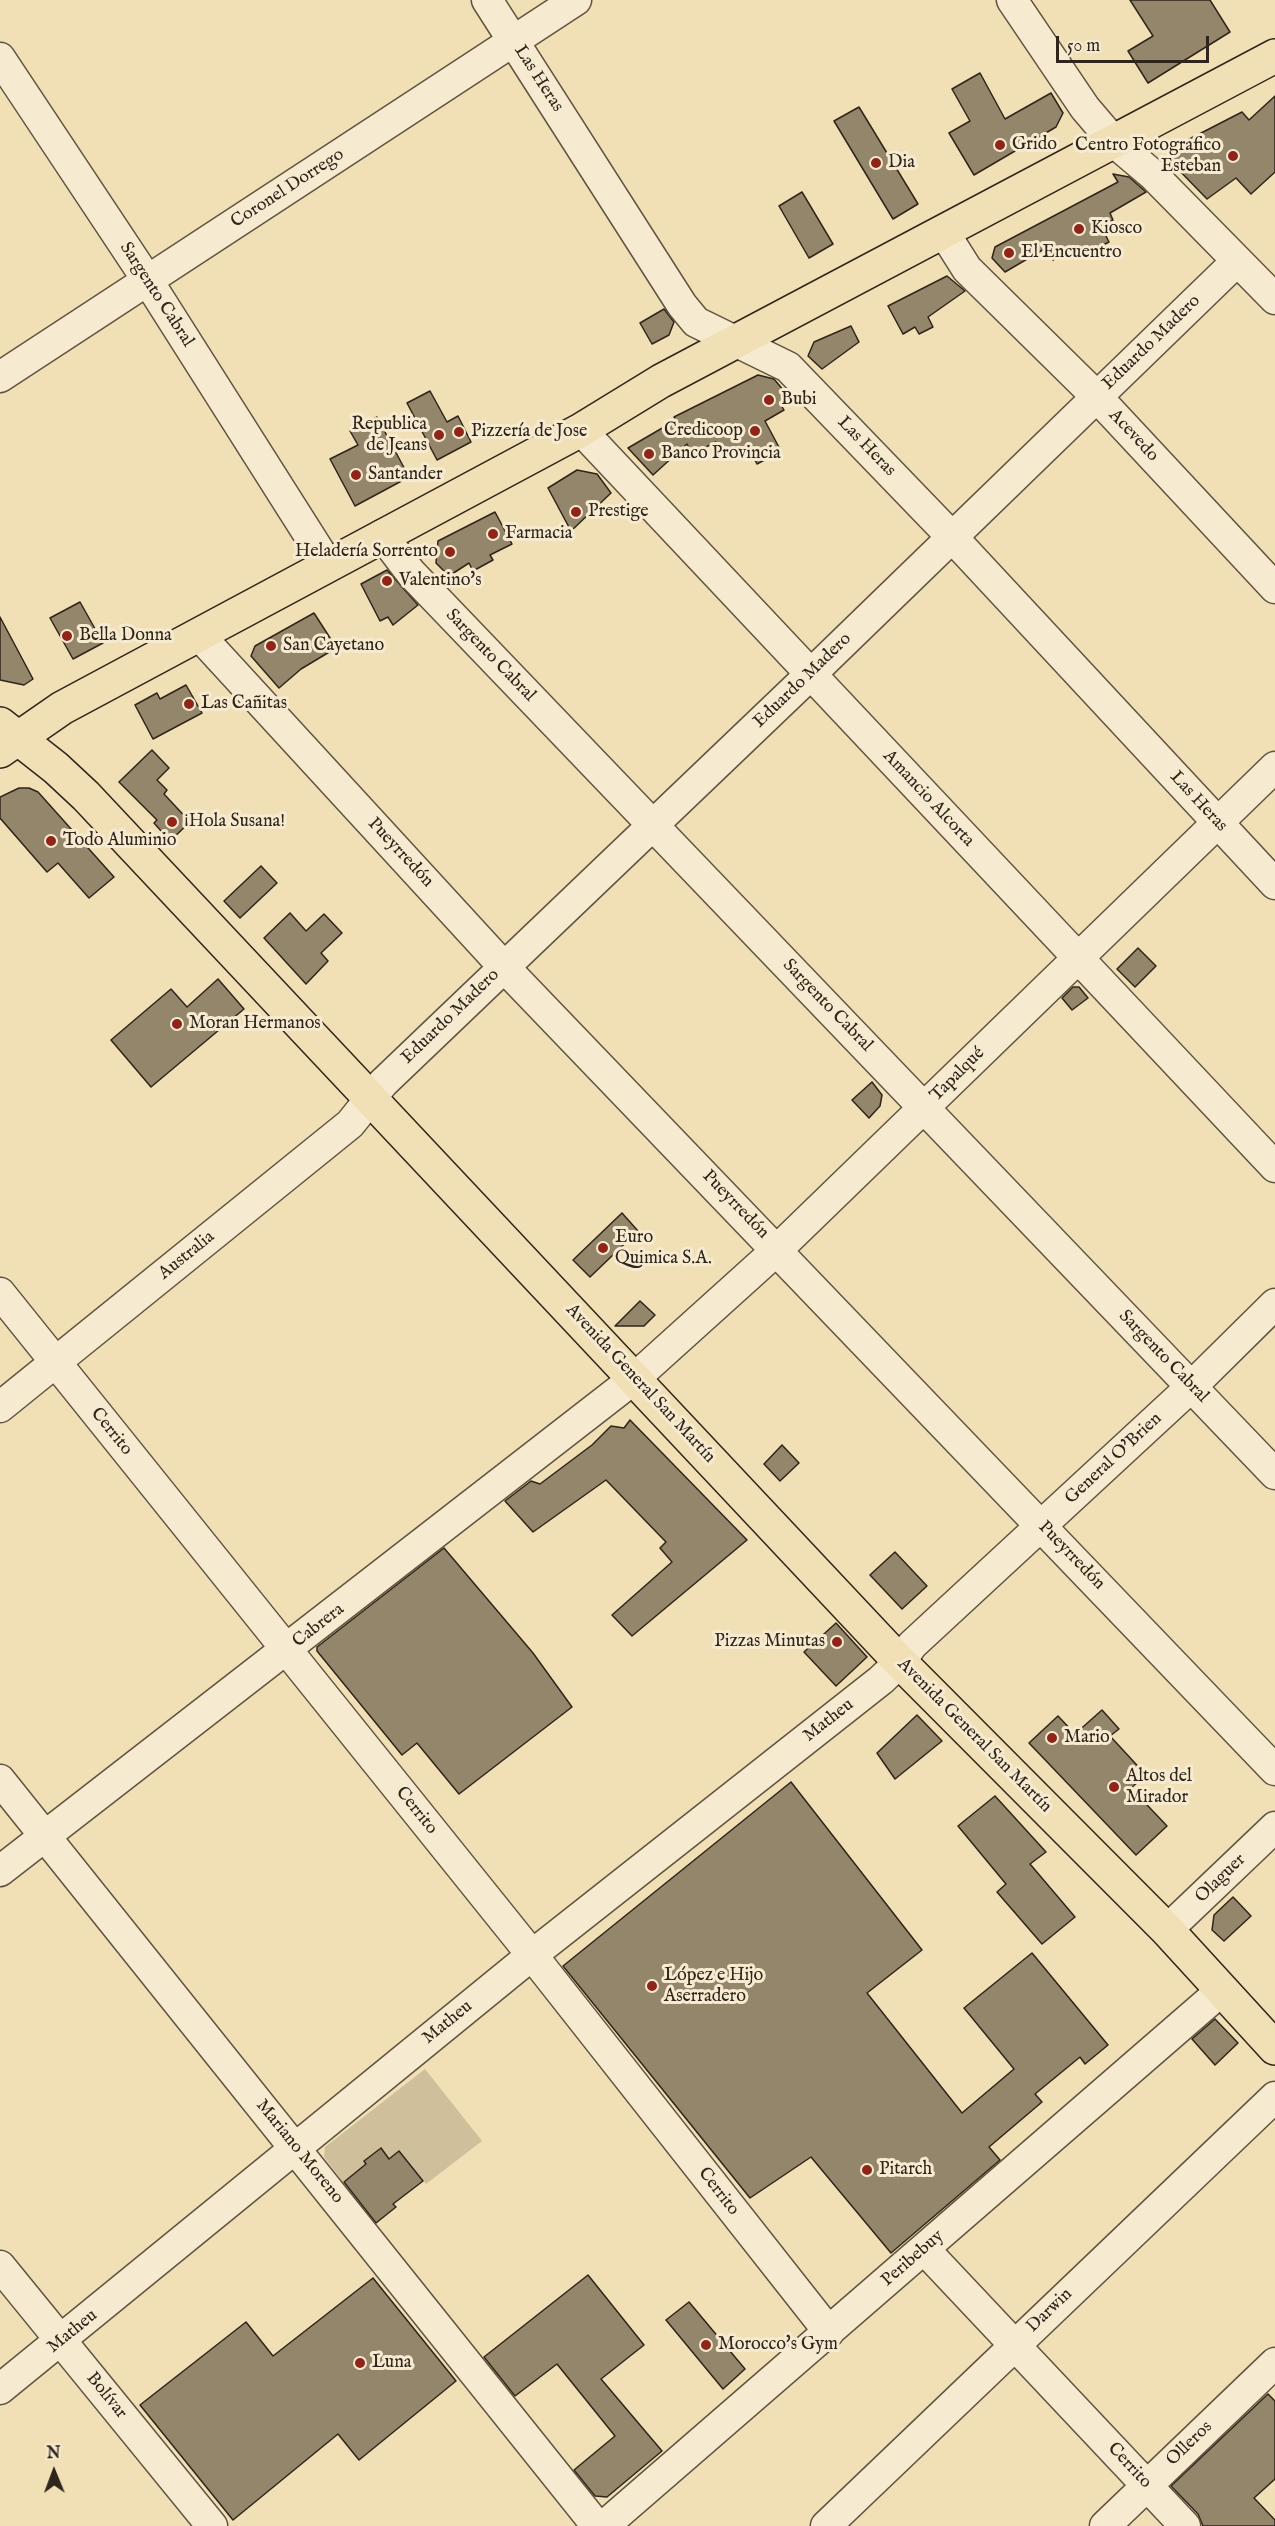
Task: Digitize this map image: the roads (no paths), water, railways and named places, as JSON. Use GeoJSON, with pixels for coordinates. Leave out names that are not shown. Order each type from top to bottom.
{"type":"FeatureCollection","features":[{"type":"Feature","properties":{"kind":"main road"},"geometry":{"type":"LineString","coordinates":[[5,738],[581,430],[661,381],[1275,56]]}},
{"type":"Feature","properties":{"kind":"main road","name":"Avenida General San Martín"},"geometry":{"type":"LineString","coordinates":[[5,738],[56,768],[86,796],[369,1100],[635,1378],[900,1662],[1167,1930],[1275,2048]]}},
{"type":"Feature","properties":{"kind":"street","name":"Las Heras"},"geometry":{"type":"LineString","coordinates":[[487,0],[682,305],[696,322],[788,367],[952,537],[1275,884]]}},
{"type":"Feature","properties":{"kind":"street","name":"Coronel Dorrego"},"geometry":{"type":"LineString","coordinates":[[0,378],[576,0]]}},
{"type":"Feature","properties":{"kind":"street"},"geometry":{"type":"LineString","coordinates":[[1012,0],[1085,108],[1114,142],[1153,176],[1275,299]]}},
{"type":"Feature","properties":{"kind":"street","name":"Sargento Cabral"},"geometry":{"type":"LineString","coordinates":[[0,58],[148,281],[328,565]]}},
{"type":"Feature","properties":{"kind":"street","name":"Acevedo"},"geometry":{"type":"LineString","coordinates":[[943,231],[967,269],[1096,396],[1275,588]]}},
{"type":"Feature","properties":{"kind":"street","name":"Eduardo Madero"},"geometry":{"type":"LineString","coordinates":[[369,1100],[382,1083],[811,674],[1236,262]]}},
{"type":"Feature","properties":{"kind":"street","name":"Amancio Alcorta"},"geometry":{"type":"LineString","coordinates":[[581,430],[1275,1167]]}},
{"type":"Feature","properties":{"kind":"street","name":"Sargento Cabral"},"geometry":{"type":"LineString","coordinates":[[382,535],[411,573],[1275,1474]]}},
{"type":"Feature","properties":{"kind":"street","name":"Pueyrredón"},"geometry":{"type":"LineString","coordinates":[[199,634],[504,967],[1275,1770]]}},
{"type":"Feature","properties":{"kind":"street","name":"Tapalqué"},"geometry":{"type":"LineString","coordinates":[[635,1378],[778,1250],[1275,767]]}},
{"type":"Feature","properties":{"kind":"street","name":"Australia"},"geometry":{"type":"LineString","coordinates":[[0,1407],[350,1124],[369,1100]]}},
{"type":"Feature","properties":{"kind":"street","name":"Cerrito"},"geometry":{"type":"LineString","coordinates":[[0,1293],[531,1955],[829,2332]]}},
{"type":"Feature","properties":{"kind":"street","name":"General O'Brien"},"geometry":{"type":"LineString","coordinates":[[900,1662],[912,1645],[1191,1387],[1275,1304]]}},
{"type":"Feature","properties":{"kind":"street","name":"Cabrera"},"geometry":{"type":"LineString","coordinates":[[0,1871],[635,1378]]}},
{"type":"Feature","properties":{"kind":"street","name":"Matheu"},"geometry":{"type":"LineString","coordinates":[[0,2389],[61,2342],[531,1955],[900,1662]]}},
{"type":"Feature","properties":{"kind":"street","name":"Mariano Moreno"},"geometry":{"type":"LineString","coordinates":[[0,1780],[296,2148],[614,2522]]}},
{"type":"Feature","properties":{"kind":"street","name":"Olaguer"},"geometry":{"type":"LineString","coordinates":[[1167,1930],[1275,1827]]}},
{"type":"Feature","properties":{"kind":"street","name":"Peribebuy"},"geometry":{"type":"LineString","coordinates":[[614,2522],[1221,1991]]}},
{"type":"Feature","properties":{"kind":"street","name":"Darwin"},"geometry":{"type":"LineString","coordinates":[[826,2526],[1275,2097]]}},
{"type":"Feature","properties":{"kind":"street","name":"Cerrito"},"geometry":{"type":"LineString","coordinates":[[924,2249],[1185,2526]]}},
{"type":"Feature","properties":{"kind":"street","name":"Bolívar"},"geometry":{"type":"LineString","coordinates":[[0,2266],[212,2526]]}},
{"type":"Feature","properties":{"kind":"street","name":"Olleros"},"geometry":{"type":"LineString","coordinates":[[1105,2526],[1275,2363]]}},
{"type":"Feature","properties":{"kind":"place","name":"Grido"},"geometry":{"type":"Point","coordinates":[1000,145]}},
{"type":"Feature","properties":{"kind":"place","name":"Centro Fotografico Esteban"},"geometry":{"type":"Point","coordinates":[1233,156]}},
{"type":"Feature","properties":{"kind":"place","name":"Dia"},"geometry":{"type":"Point","coordinates":[876,163]}},
{"type":"Feature","properties":{"kind":"place","name":"Kiosco"},"geometry":{"type":"Point","coordinates":[1079,229]}},
{"type":"Feature","properties":{"kind":"place","name":"El Encuentro"},"geometry":{"type":"Point","coordinates":[1009,253]}},
{"type":"Feature","properties":{"kind":"place","name":"Bubi"},"geometry":{"type":"Point","coordinates":[769,400]}},
{"type":"Feature","properties":{"kind":"place","name":"Credicoop"},"geometry":{"type":"Point","coordinates":[755,431]}},
{"type":"Feature","properties":{"kind":"place","name":"Pizzería de Jose"},"geometry":{"type":"Point","coordinates":[459,432]}},
{"type":"Feature","properties":{"kind":"place","name":"Republica de Jeans"},"geometry":{"type":"Point","coordinates":[439,435]}},
{"type":"Feature","properties":{"kind":"place","name":"Banco Provincia"},"geometry":{"type":"Point","coordinates":[649,454]}},
{"type":"Feature","properties":{"kind":"place","name":"Santander"},"geometry":{"type":"Point","coordinates":[356,475]}},
{"type":"Feature","properties":{"kind":"place","name":"Prestige"},"geometry":{"type":"Point","coordinates":[576,512]}},
{"type":"Feature","properties":{"kind":"place","name":"Farmacia"},"geometry":{"type":"Point","coordinates":[493,534]}},
{"type":"Feature","properties":{"kind":"place","name":"Heladería Sorrento"},"geometry":{"type":"Point","coordinates":[450,552]}},
{"type":"Feature","properties":{"kind":"place","name":"Valentino's"},"geometry":{"type":"Point","coordinates":[387,581]}},
{"type":"Feature","properties":{"kind":"place","name":"Bella Donna"},"geometry":{"type":"Point","coordinates":[67,636]}},
{"type":"Feature","properties":{"kind":"place","name":"San Cayetano"},"geometry":{"type":"Point","coordinates":[271,646]}},
{"type":"Feature","properties":{"kind":"place","name":"Las Cañitas"},"geometry":{"type":"Point","coordinates":[189,704]}},
{"type":"Feature","properties":{"kind":"place","name":"¡Hola Susana!"},"geometry":{"type":"Point","coordinates":[172,822]}},
{"type":"Feature","properties":{"kind":"place","name":"Todo Aluminio"},"geometry":{"type":"Point","coordinates":[51,841]}},
{"type":"Feature","properties":{"kind":"place","name":"Moran Hermanos"},"geometry":{"type":"Point","coordinates":[177,1024]}},
{"type":"Feature","properties":{"kind":"place","name":"Euro Quimica S.A."},"geometry":{"type":"Point","coordinates":[603,1248]}},
{"type":"Feature","properties":{"kind":"place","name":"Pizzas Minutas"},"geometry":{"type":"Point","coordinates":[837,1642]}},
{"type":"Feature","properties":{"kind":"place","name":"Mario"},"geometry":{"type":"Point","coordinates":[1052,1738]}},
{"type":"Feature","properties":{"kind":"place","name":"Altos del Mirador"},"geometry":{"type":"Point","coordinates":[1114,1787]}},
{"type":"Feature","properties":{"kind":"place","name":"López e Hijo Aserradero"},"geometry":{"type":"Point","coordinates":[652,1986]}},
{"type":"Feature","properties":{"kind":"place","name":"Pitarch"},"geometry":{"type":"Point","coordinates":[867,2170]}},
{"type":"Feature","properties":{"kind":"place","name":"Morocco's Gym"},"geometry":{"type":"Point","coordinates":[706,2345]}},
{"type":"Feature","properties":{"kind":"place","name":"Luna"},"geometry":{"type":"Point","coordinates":[360,2363]}}]}
